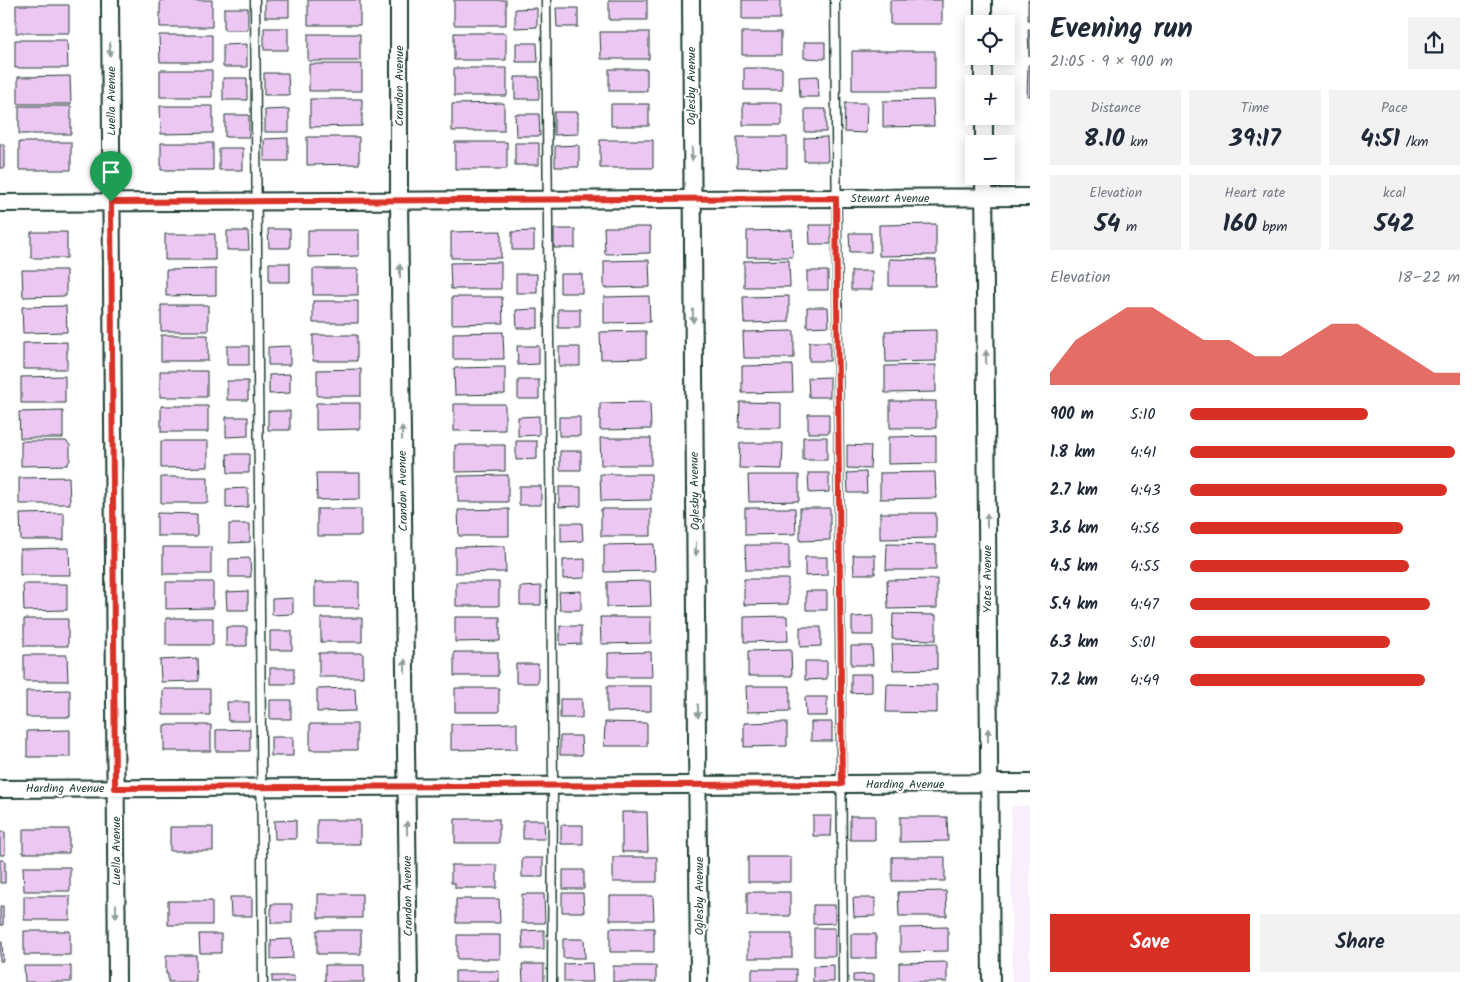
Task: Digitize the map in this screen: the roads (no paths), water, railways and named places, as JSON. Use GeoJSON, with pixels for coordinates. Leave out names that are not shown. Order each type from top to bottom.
{"type":"FeatureCollection","features":[{"type":"Feature","properties":{"kind":"street","name":"Luella Avenue"},"geometry":{"type":"LineString","coordinates":[[110,0],[117,982]]}},
{"type":"Feature","properties":{"kind":"street","name":"Crandon Avenue"},"geometry":{"type":"LineString","coordinates":[[398,0],[409,982]]}},
{"type":"Feature","properties":{"kind":"street","name":"Oglesby Avenue"},"geometry":{"type":"LineString","coordinates":[[691,0],[700,982]]}},
{"type":"Feature","properties":{"kind":"street"},"geometry":{"type":"LineString","coordinates":[[983,0],[983,15]]}},
{"type":"Feature","properties":{"kind":"street","name":"Yates Avenue"},"geometry":{"type":"LineString","coordinates":[[984,185],[991,982]]}},
{"type":"Feature","properties":{"kind":"street","name":"Stewart Avenue"},"geometry":{"type":"LineString","coordinates":[[0,203],[1030,197]]}},
{"type":"Feature","properties":{"kind":"street","name":"Harding Avenue"},"geometry":{"type":"LineString","coordinates":[[0,789],[1030,783]]}},
{"type":"Feature","properties":{"kind":"lane"},"geometry":{"type":"LineString","coordinates":[[255,0],[263,982]]}},
{"type":"Feature","properties":{"kind":"lane"},"geometry":{"type":"LineString","coordinates":[[546,0],[553,786],[552,982]]}},
{"type":"Feature","properties":{"kind":"lane"},"geometry":{"type":"LineString","coordinates":[[835,0],[843,982]]}}]}
